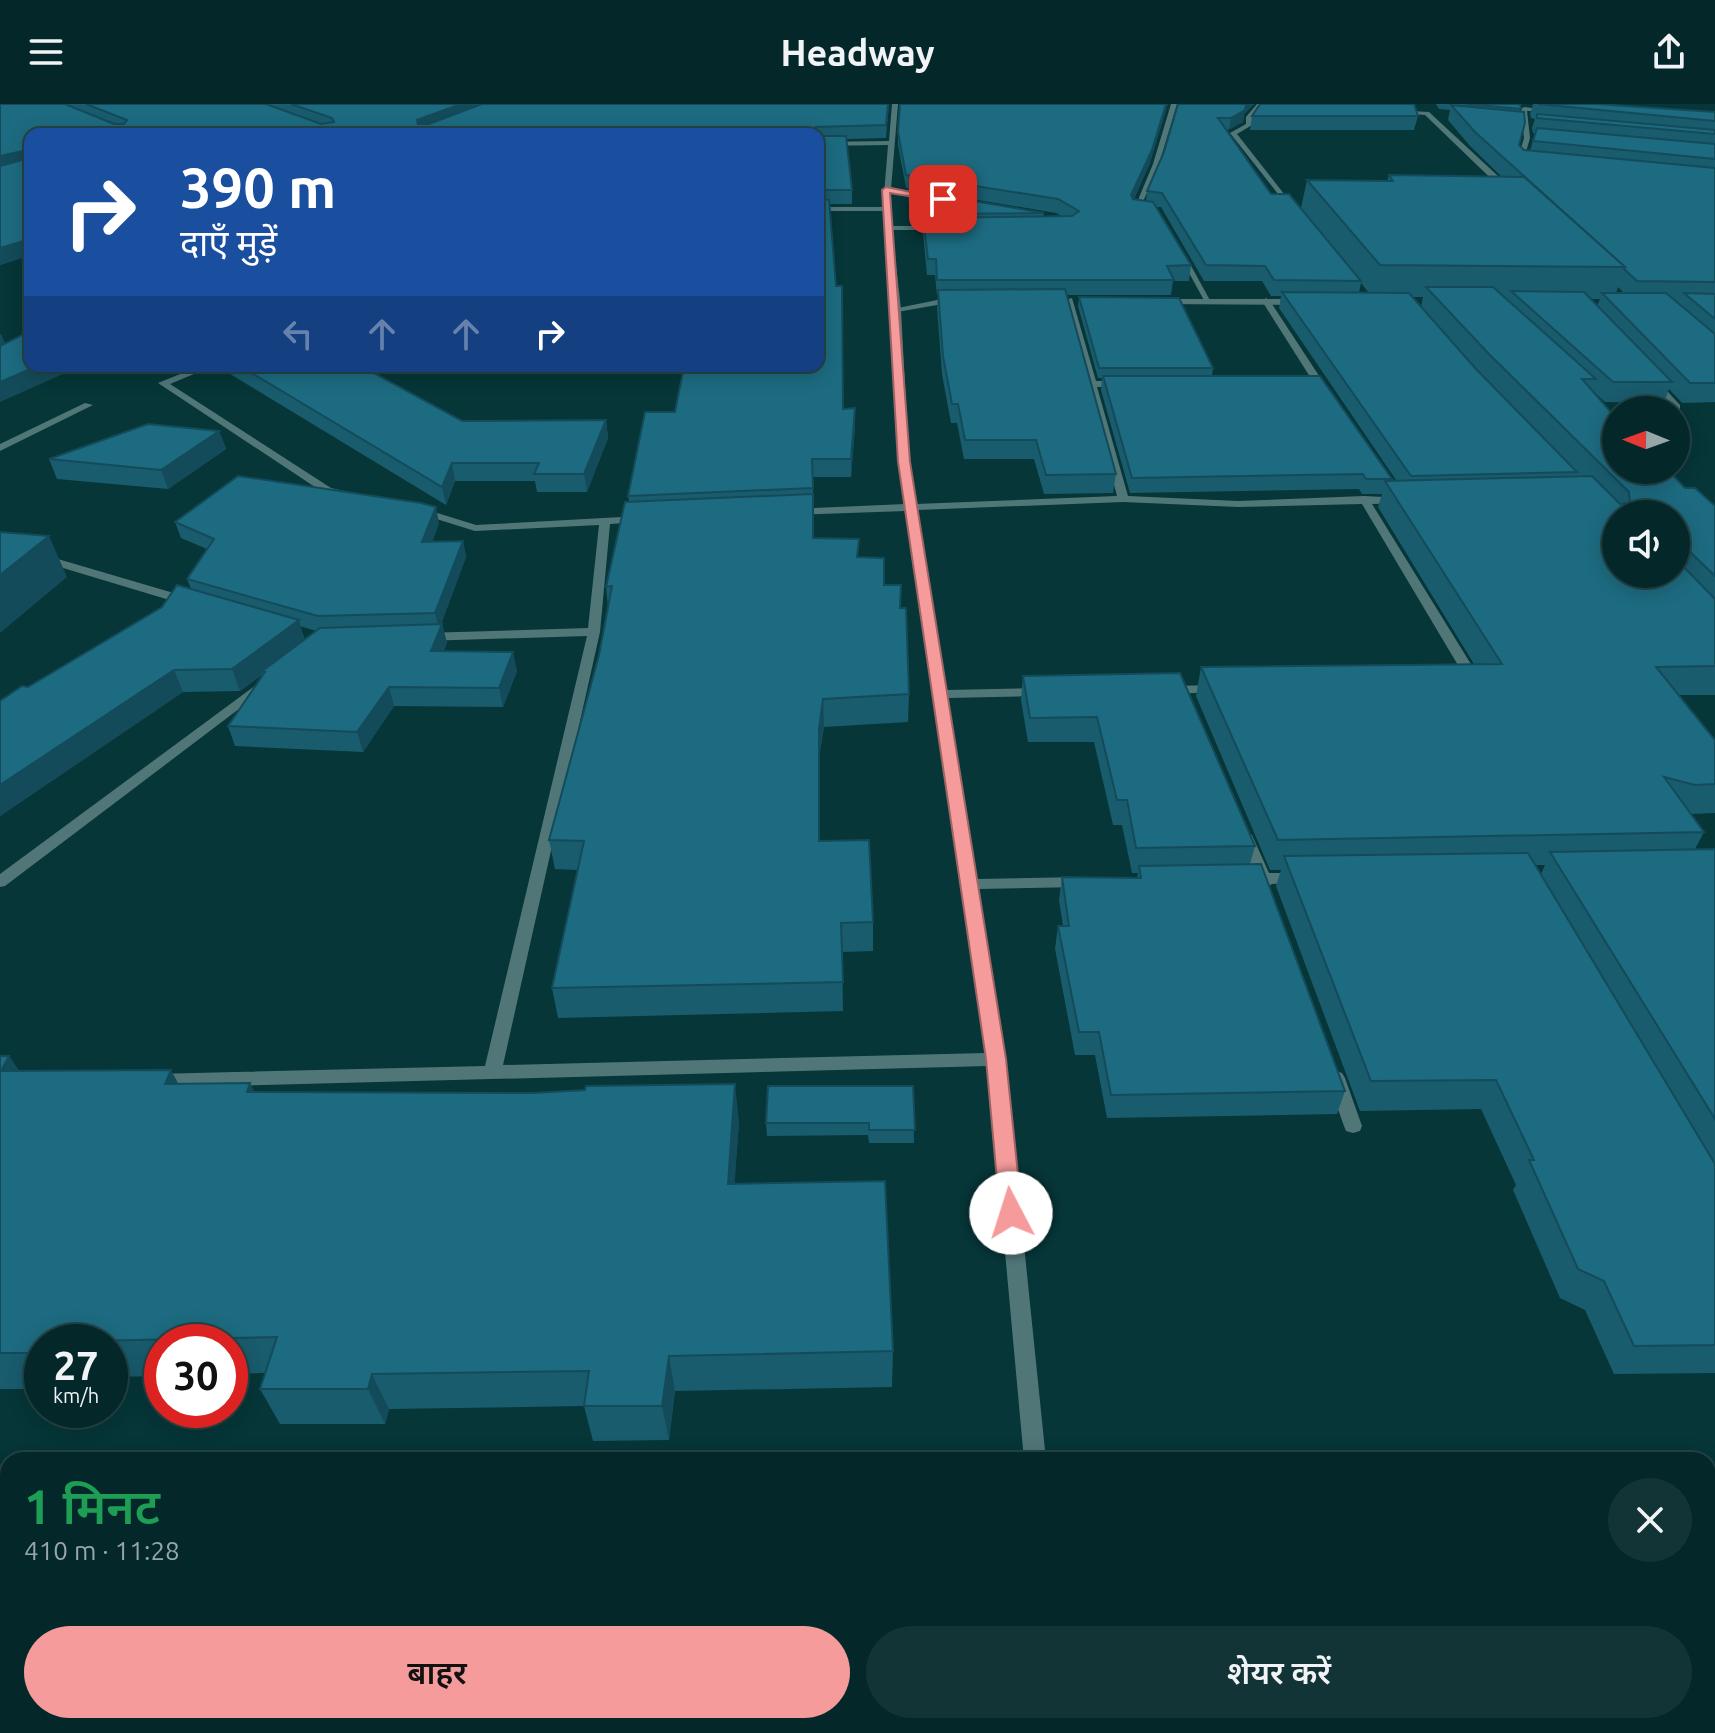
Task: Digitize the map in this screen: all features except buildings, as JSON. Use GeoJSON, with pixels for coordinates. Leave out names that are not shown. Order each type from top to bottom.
{"type":"FeatureCollection","features":[{"type":"Feature","properties":{"kind":"street"},"geometry":{"type":"LineString","coordinates":[[895,104],[889,143],[886,209],[897,309],[904,462],[996,1059],[1034,1452]]}},
{"type":"Feature","properties":{"kind":"street"},"geometry":{"type":"LineString","coordinates":[[1155,211],[1136,210],[1156,164],[1174,104]]}},
{"type":"Feature","properties":{"kind":"street"},"geometry":{"type":"LineString","coordinates":[[1274,105],[1261,104],[1249,117],[1249,125],[1233,133],[1301,218]]}},
{"type":"Feature","properties":{"kind":"street"},"geometry":{"type":"LineString","coordinates":[[1535,162],[1520,161],[1527,138],[1524,109],[1566,112]]}},
{"type":"Feature","properties":{"kind":"street"},"geometry":{"type":"LineString","coordinates":[[1385,110],[1441,114]]}},
{"type":"Feature","properties":{"kind":"street"},"geometry":{"type":"LineString","coordinates":[[1427,113],[1517,199]]}},
{"type":"Feature","properties":{"kind":"street"},"geometry":{"type":"LineString","coordinates":[[1510,121],[1539,124]]}},
{"type":"Feature","properties":{"kind":"street"},"geometry":{"type":"LineString","coordinates":[[1527,138],[1541,139]]}},
{"type":"Feature","properties":{"kind":"street"},"geometry":{"type":"LineString","coordinates":[[824,144],[889,143]]}},
{"type":"Feature","properties":{"kind":"street"},"geometry":{"type":"LineString","coordinates":[[886,190],[933,197]]}},
{"type":"Feature","properties":{"kind":"street"},"geometry":{"type":"LineString","coordinates":[[824,209],[886,209]]}},
{"type":"Feature","properties":{"kind":"street"},"geometry":{"type":"LineString","coordinates":[[887,228],[948,228]]}},
{"type":"Feature","properties":{"kind":"street"},"geometry":{"type":"LineString","coordinates":[[1178,250],[1209,302]]}},
{"type":"Feature","properties":{"kind":"street"},"geometry":{"type":"LineString","coordinates":[[897,309],[962,299]]}},
{"type":"Feature","properties":{"kind":"street"},"geometry":{"type":"LineString","coordinates":[[1054,300],[1085,301]]}},
{"type":"Feature","properties":{"kind":"street"},"geometry":{"type":"LineString","coordinates":[[1069,300],[1123,499]]}},
{"type":"Feature","properties":{"kind":"street"},"geometry":{"type":"LineString","coordinates":[[1147,301],[1310,302]]}},
{"type":"Feature","properties":{"kind":"street"},"geometry":{"type":"LineString","coordinates":[[1266,301],[1328,395]]}},
{"type":"Feature","properties":{"kind":"street"},"geometry":{"type":"LineString","coordinates":[[192,372],[163,383],[328,491],[357,497]]}},
{"type":"Feature","properties":{"kind":"street"},"geometry":{"type":"LineString","coordinates":[[1645,373],[1667,396]]}},
{"type":"Feature","properties":{"kind":"street"},"geometry":{"type":"LineString","coordinates":[[1092,384],[1137,384]]}},
{"type":"Feature","properties":{"kind":"street"},"geometry":{"type":"LineString","coordinates":[[1303,384],[1318,384]]}},
{"type":"Feature","properties":{"kind":"street"},"geometry":{"type":"LineString","coordinates":[[0,448],[88,405]]}},
{"type":"Feature","properties":{"kind":"street"},"geometry":{"type":"LineString","coordinates":[[1393,488],[1401,500]]}},
{"type":"Feature","properties":{"kind":"street"},"geometry":{"type":"LineString","coordinates":[[774,513],[1123,499],[1238,504],[1416,499]]}},
{"type":"Feature","properties":{"kind":"street"},"geometry":{"type":"LineString","coordinates":[[1364,499],[1476,684],[1460,684]]}},
{"type":"Feature","properties":{"kind":"street"},"geometry":{"type":"LineString","coordinates":[[401,506],[475,528],[651,519]]}},
{"type":"Feature","properties":{"kind":"street"},"geometry":{"type":"LineString","coordinates":[[492,1072],[594,632],[605,521]]}},
{"type":"Feature","properties":{"kind":"street"},"geometry":{"type":"LineString","coordinates":[[0,545],[206,607]]}},
{"type":"Feature","properties":{"kind":"street"},"geometry":{"type":"LineString","coordinates":[[412,637],[594,632]]}},
{"type":"Feature","properties":{"kind":"street"},"geometry":{"type":"LineString","coordinates":[[0,882],[285,668]]}},
{"type":"Feature","properties":{"kind":"street"},"geometry":{"type":"LineString","coordinates":[[1153,690],[1186,697],[1229,689]]}},
{"type":"Feature","properties":{"kind":"street"},"geometry":{"type":"LineString","coordinates":[[940,694],[1062,692]]}},
{"type":"Feature","properties":{"kind":"street"},"geometry":{"type":"LineString","coordinates":[[1239,820],[1266,886]]}},
{"type":"Feature","properties":{"kind":"street"},"geometry":{"type":"LineString","coordinates":[[1233,879],[1266,886],[1324,877]]}},
{"type":"Feature","properties":{"kind":"street"},"geometry":{"type":"LineString","coordinates":[[970,884],[1093,882]]}},
{"type":"Feature","properties":{"kind":"street"},"geometry":{"type":"LineString","coordinates":[[143,1081],[996,1059]]}},
{"type":"Feature","properties":{"kind":"street"},"geometry":{"type":"LineString","coordinates":[[1332,1068],[1353,1126]]}},
{"type":"Feature","properties":{"kind":"route"},"geometry":{"type":"LineString","coordinates":[[943,199],[886,190],[887,228],[897,309],[904,462],[996,1059],[1011,1213]]}}]}
